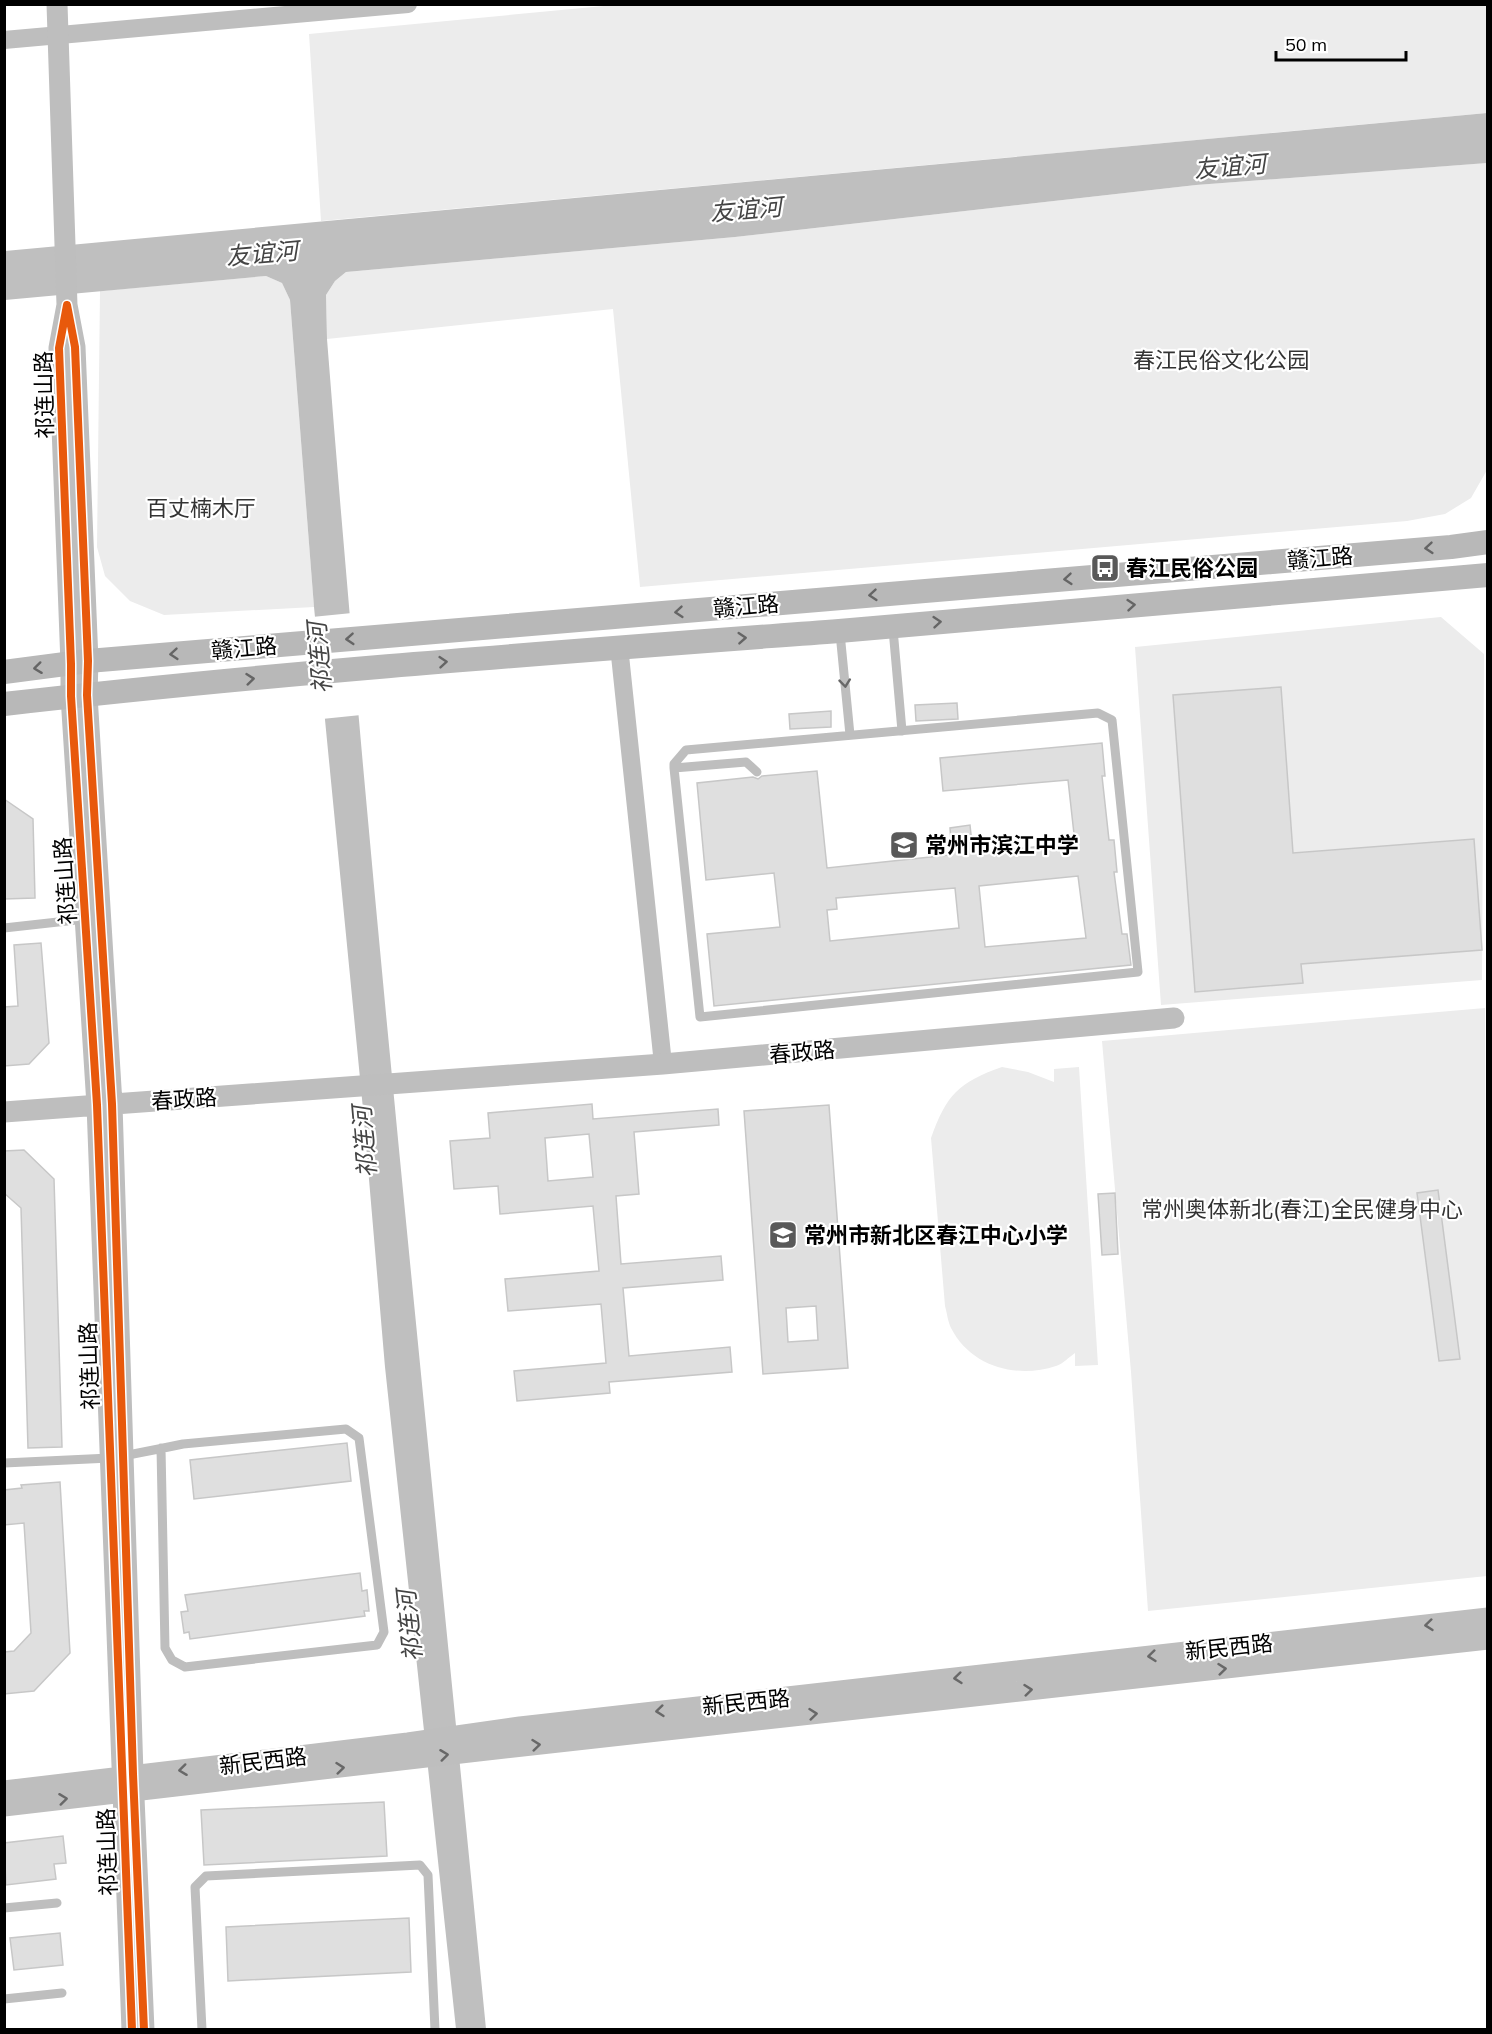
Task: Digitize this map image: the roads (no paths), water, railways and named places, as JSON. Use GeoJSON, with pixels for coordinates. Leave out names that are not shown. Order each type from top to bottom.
{"type":"FeatureCollection","features":[{"type":"Feature","properties":{"kind":"main road","name":"赣江路"},"geometry":{"type":"LineString","coordinates":[[4,672],[80,662],[1451,547],[1488,542]]}},
{"type":"Feature","properties":{"kind":"main road","name":"赣江路"},"geometry":{"type":"LineString","coordinates":[[4,704],[320,672],[619,646],[840,631],[1488,575]]}},
{"type":"Feature","properties":{"kind":"street","name":"祁连山路"},"geometry":{"type":"LineString","coordinates":[[57,4],[68,305],[60,348],[80,662],[86,919],[105,1104]]}},
{"type":"Feature","properties":{"kind":"street"},"geometry":{"type":"LineString","coordinates":[[4,40],[408,4]]}},
{"type":"Feature","properties":{"kind":"street"},"geometry":{"type":"LineString","coordinates":[[619,646],[663,1064]]}},
{"type":"Feature","properties":{"kind":"street","name":"祁连山路"},"geometry":{"type":"LineString","coordinates":[[79,696],[105,1104],[128,1785],[132,2030]]}},
{"type":"Feature","properties":{"kind":"street","name":"春政路"},"geometry":{"type":"LineString","coordinates":[[4,1112],[663,1064],[1174,1018]]}},
{"type":"Feature","properties":{"kind":"street","name":"新民西路"},"geometry":{"type":"LineString","coordinates":[[4,1806],[128,1785],[1488,1618]]}},
{"type":"Feature","properties":{"kind":"street","name":"新民西路"},"geometry":{"type":"LineString","coordinates":[[476,1742],[1488,1639]]}},
{"type":"Feature","properties":{"kind":"street","name":"祁连山路"},"geometry":{"type":"LineString","coordinates":[[128,1785],[144,2030]]}},
{"type":"Feature","properties":{"kind":"street","name":"新民西路"},"geometry":{"type":"LineString","coordinates":[[4,1791],[128,1785]]}},
{"type":"Feature","properties":{"kind":"lane"},"geometry":{"type":"LineString","coordinates":[[893,626],[902,731]]}},
{"type":"Feature","properties":{"kind":"lane"},"geometry":{"type":"LineString","coordinates":[[840,631],[850,735]]}},
{"type":"Feature","properties":{"kind":"lane"},"geometry":{"type":"LineString","coordinates":[[1098,713],[1112,720],[1138,972],[700,1017],[674,764],[686,750],[902,731],[1098,713]]}},
{"type":"Feature","properties":{"kind":"lane"},"geometry":{"type":"LineString","coordinates":[[674,768],[746,762],[757,772]]}},
{"type":"Feature","properties":{"kind":"lane"},"geometry":{"type":"LineString","coordinates":[[4,928],[86,919]]}},
{"type":"Feature","properties":{"kind":"lane"},"geometry":{"type":"LineString","coordinates":[[4,1463],[117,1457],[161,1448],[183,1444],[346,1429],[359,1438],[384,1632],[377,1645],[185,1667],[172,1660],[165,1648],[161,1448]]}},
{"type":"Feature","properties":{"kind":"lane"},"geometry":{"type":"LineString","coordinates":[[202,2030],[195,1887],[206,1876],[420,1865],[428,1875],[435,2030]]}},
{"type":"Feature","properties":{"kind":"lane"},"geometry":{"type":"LineString","coordinates":[[4,1908],[57,1903]]}},
{"type":"Feature","properties":{"kind":"lane"},"geometry":{"type":"LineString","coordinates":[[4,1998],[62,1993]]}},
{"type":"Feature","properties":{"kind":"water"},"geometry":{"type":"Polygon","coordinates":[[[1487,113],[1487,163],[1196,185],[735,237],[346,272],[335,281],[326,295],[327,339],[344,550],[382,973],[486,2029],[456,2029],[385,1367],[363,1109],[314,607],[290,300],[282,283],[266,276],[5,300],[5,251],[1487,113]]]}},
{"type":"Feature","properties":{"kind":"place","name":"春江民俗公园"},"geometry":{"type":"Point","coordinates":[1105,568]}},
{"type":"Feature","properties":{"kind":"place","name":"常州市滨江中学"},"geometry":{"type":"Point","coordinates":[904,845]}},
{"type":"Feature","properties":{"kind":"place","name":"常州市新北区春江中心小学"},"geometry":{"type":"Point","coordinates":[783,1235]}},
{"type":"Feature","properties":{"kind":"water label","name":"友谊河"},"geometry":{"type":"Point","coordinates":[1230,167]}},
{"type":"Feature","properties":{"kind":"water label","name":"友谊河"},"geometry":{"type":"Point","coordinates":[746,210]}},
{"type":"Feature","properties":{"kind":"water label","name":"友谊河"},"geometry":{"type":"Point","coordinates":[262,254]}},
{"type":"Feature","properties":{"kind":"water label","name":"祁连河"},"geometry":{"type":"Point","coordinates":[320,658]}},
{"type":"Feature","properties":{"kind":"water label","name":"祁连河"},"geometry":{"type":"Point","coordinates":[365,1142]}},
{"type":"Feature","properties":{"kind":"water label","name":"祁连河"},"geometry":{"type":"Point","coordinates":[410,1626]}},
{"type":"Feature","properties":{"kind":"park label","name":"春江民俗文化公园"},"geometry":{"type":"Point","coordinates":[1221,360]}},
{"type":"Feature","properties":{"kind":"park label","name":"百丈楠木厅"},"geometry":{"type":"Point","coordinates":[201,508]}},
{"type":"Feature","properties":{"kind":"park label","name":"常州奥体新北(春江)全民健身中心"},"geometry":{"type":"Point","coordinates":[1302,1209]}}]}
